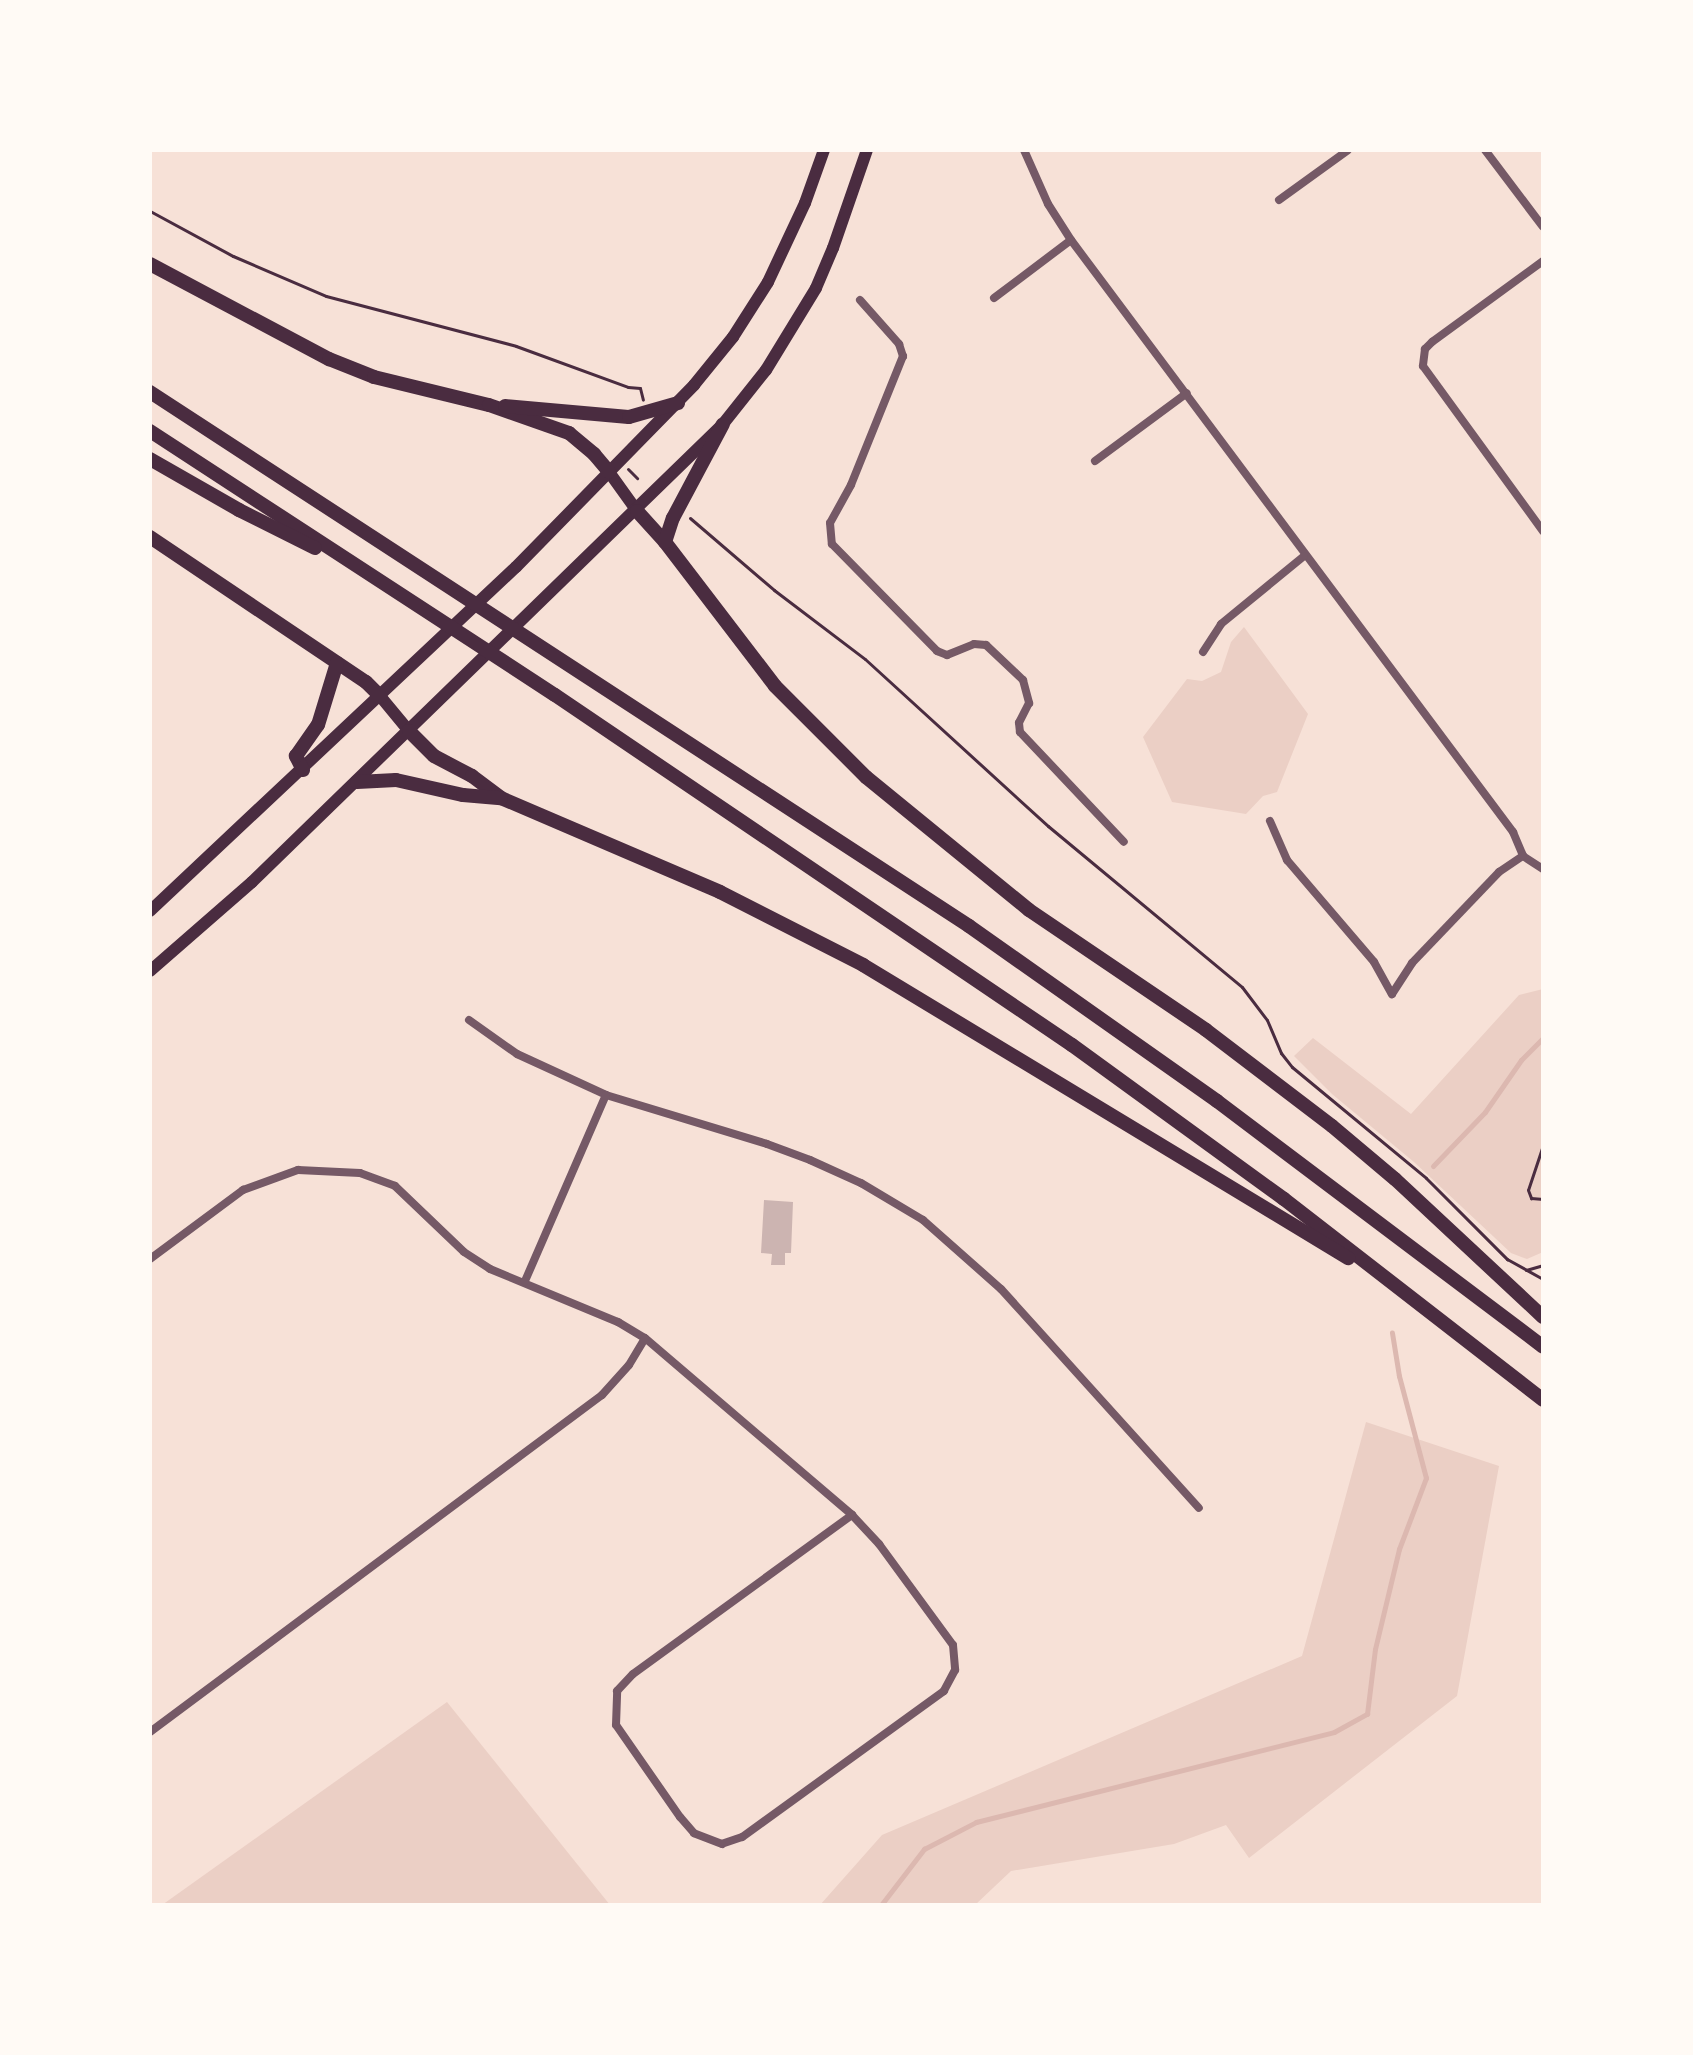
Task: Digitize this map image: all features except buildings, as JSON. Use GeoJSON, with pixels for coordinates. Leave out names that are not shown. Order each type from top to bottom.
{"type":"FeatureCollection","features":[{"type":"Feature","properties":{"kind":"highway"},"geometry":{"type":"LineString","coordinates":[[150,264],[329,359],[374,377],[489,405],[569,433],[594,454],[609,472]]}},
{"type":"Feature","properties":{"kind":"highway"},"geometry":{"type":"LineString","coordinates":[[150,383],[223,442]]}},
{"type":"Feature","properties":{"kind":"highway"},"geometry":{"type":"LineString","coordinates":[[150,392],[992,942],[1273,1142],[1543,1347]]}},
{"type":"Feature","properties":{"kind":"highway"},"geometry":{"type":"LineString","coordinates":[[489,405],[629,417],[678,403]]}},
{"type":"Feature","properties":{"kind":"highway"},"geometry":{"type":"LineString","coordinates":[[665,542],[678,508],[723,424]]}},
{"type":"Feature","properties":{"kind":"highway"},"geometry":{"type":"LineString","coordinates":[[150,431],[373,576],[1072,1045],[1422,1304],[1543,1400]]}},
{"type":"Feature","properties":{"kind":"highway"},"geometry":{"type":"LineString","coordinates":[[150,459],[239,510],[373,576]]}},
{"type":"Feature","properties":{"kind":"highway"},"geometry":{"type":"LineString","coordinates":[[637,511],[665,542],[775,686],[866,777],[1029,910],[1206,1030],[1332,1126],[1395,1179],[1543,1317]]}},
{"type":"Feature","properties":{"kind":"highway"},"geometry":{"type":"LineString","coordinates":[[150,537],[337,663],[380,696]]}},
{"type":"Feature","properties":{"kind":"highway"},"geometry":{"type":"LineString","coordinates":[[303,770],[296,756],[318,725],[337,663]]}},
{"type":"Feature","properties":{"kind":"highway"},"geometry":{"type":"LineString","coordinates":[[409,731],[434,756],[472,776],[501,798],[720,892],[863,965],[1213,1173],[1422,1304]]}},
{"type":"Feature","properties":{"kind":"highway"},"geometry":{"type":"LineString","coordinates":[[357,782],[396,780],[463,795],[501,798]]}},
{"type":"Feature","properties":{"kind":"main road"},"geometry":{"type":"LineString","coordinates":[[150,911],[516,567],[678,403],[733,337],[768,282],[805,203],[824,150]]}},
{"type":"Feature","properties":{"kind":"main road"},"geometry":{"type":"LineString","coordinates":[[150,971],[252,882],[357,782],[723,424],[766,370],[816,288],[867,150]]}},
{"type":"Feature","properties":{"kind":"main road"},"geometry":{"type":"LineString","coordinates":[[609,472],[637,511]]}},
{"type":"Feature","properties":{"kind":"main road"},"geometry":{"type":"LineString","coordinates":[[380,696],[409,731]]}},
{"type":"Feature","properties":{"kind":"street"},"geometry":{"type":"LineString","coordinates":[[1024,150],[1041,191],[1071,240],[1513,832],[1523,856],[1543,869]]}},
{"type":"Feature","properties":{"kind":"street"},"geometry":{"type":"LineString","coordinates":[[1279,200],[1348,150]]}},
{"type":"Feature","properties":{"kind":"street"},"geometry":{"type":"LineString","coordinates":[[1485,150],[1543,227]]}},
{"type":"Feature","properties":{"kind":"street"},"geometry":{"type":"LineString","coordinates":[[994,298],[1071,240]]}},
{"type":"Feature","properties":{"kind":"street"},"geometry":{"type":"LineString","coordinates":[[1543,261],[1432,342],[1425,349],[1423,366],[1543,531]]}},
{"type":"Feature","properties":{"kind":"street"},"geometry":{"type":"LineString","coordinates":[[860,300],[899,344],[902,361],[851,485],[830,523],[832,544],[937,651],[947,655],[974,644],[986,645],[1023,680],[1029,703],[1019,723],[1020,732],[1124,842]]}},
{"type":"Feature","properties":{"kind":"street"},"geometry":{"type":"LineString","coordinates":[[1095,461],[1187,393]]}},
{"type":"Feature","properties":{"kind":"street"},"geometry":{"type":"LineString","coordinates":[[1203,652],[1221,624],[1304,556]]}},
{"type":"Feature","properties":{"kind":"street"},"geometry":{"type":"LineString","coordinates":[[1270,821],[1287,860],[1374,962],[1392,994],[1412,963],[1499,872],[1523,856]]}},
{"type":"Feature","properties":{"kind":"street"},"geometry":{"type":"LineString","coordinates":[[469,1020],[517,1054],[606,1095],[796,1155],[861,1183],[923,1220],[1001,1289],[1199,1508]]}},
{"type":"Feature","properties":{"kind":"street"},"geometry":{"type":"LineString","coordinates":[[525,1281],[606,1095]]}},
{"type":"Feature","properties":{"kind":"street"},"geometry":{"type":"LineString","coordinates":[[150,1259],[243,1190],[298,1170],[360,1173],[395,1186],[464,1252],[490,1269],[618,1322],[645,1338],[852,1515],[879,1544],[953,1645],[955,1670],[944,1691],[742,1837],[722,1844],[694,1833],[616,1725],[617,1691],[633,1674],[852,1515]]}},
{"type":"Feature","properties":{"kind":"street"},"geometry":{"type":"LineString","coordinates":[[150,1732],[602,1395],[629,1365],[645,1338]]}},
{"type":"Feature","properties":{"kind":"path"},"geometry":{"type":"LineString","coordinates":[[150,211],[233,256],[337,300],[477,333],[628,387],[640,388]]}},
{"type":"Feature","properties":{"kind":"path"},"geometry":{"type":"LineString","coordinates":[[627,469],[637,478]]}},
{"type":"Feature","properties":{"kind":"path"},"geometry":{"type":"LineString","coordinates":[[678,508],[774,590],[865,659],[1084,857],[1242,987],[1267,1020],[1281,1053],[1292,1067],[1417,1170],[1507,1259],[1543,1279]]}},
{"type":"Feature","properties":{"kind":"path"},"geometry":{"type":"LineString","coordinates":[[1543,1145],[1528,1190],[1531,1198],[1543,1199]]}},
{"type":"Feature","properties":{"kind":"path"},"geometry":{"type":"LineString","coordinates":[[1526,1270],[1543,1265]]}},
{"type":"Feature","properties":{"kind":"shaded area"},"geometry":{"type":"Polygon","coordinates":[[[1244,627],[1308,714],[1277,792],[1263,796],[1246,814],[1172,802],[1143,737],[1187,679],[1202,681],[1221,672],[1231,642],[1244,627]]]}},
{"type":"Feature","properties":{"kind":"shaded area"},"geometry":{"type":"Polygon","coordinates":[[[1543,989],[1543,1252],[1527,1259],[1511,1253],[1414,1162],[1332,1094],[1294,1056],[1313,1038],[1411,1114],[1519,995],[1543,989]]]}},
{"type":"Feature","properties":{"kind":"shaded area"},"geometry":{"type":"Polygon","coordinates":[[[1366,1422],[1499,1466],[1457,1696],[1249,1858],[1226,1825],[1174,1844],[1011,1871],[975,1905],[820,1905],[882,1835],[1302,1656],[1366,1422]]]}},
{"type":"Feature","properties":{"kind":"shaded area"},"geometry":{"type":"Polygon","coordinates":[[[447,1702],[610,1905],[162,1905],[447,1702]]]}},
{"type":"Feature","properties":{"kind":"waterway"},"geometry":{"type":"LineString","coordinates":[[1433,1166],[1485,1112],[1521,1060],[1543,1038]]}},
{"type":"Feature","properties":{"kind":"waterway"},"geometry":{"type":"LineString","coordinates":[[881,1905],[924,1849],[976,1822],[1334,1732],[1367,1714],[1375,1649],[1399,1549],[1426,1478],[1399,1376],[1392,1333]]}}]}
